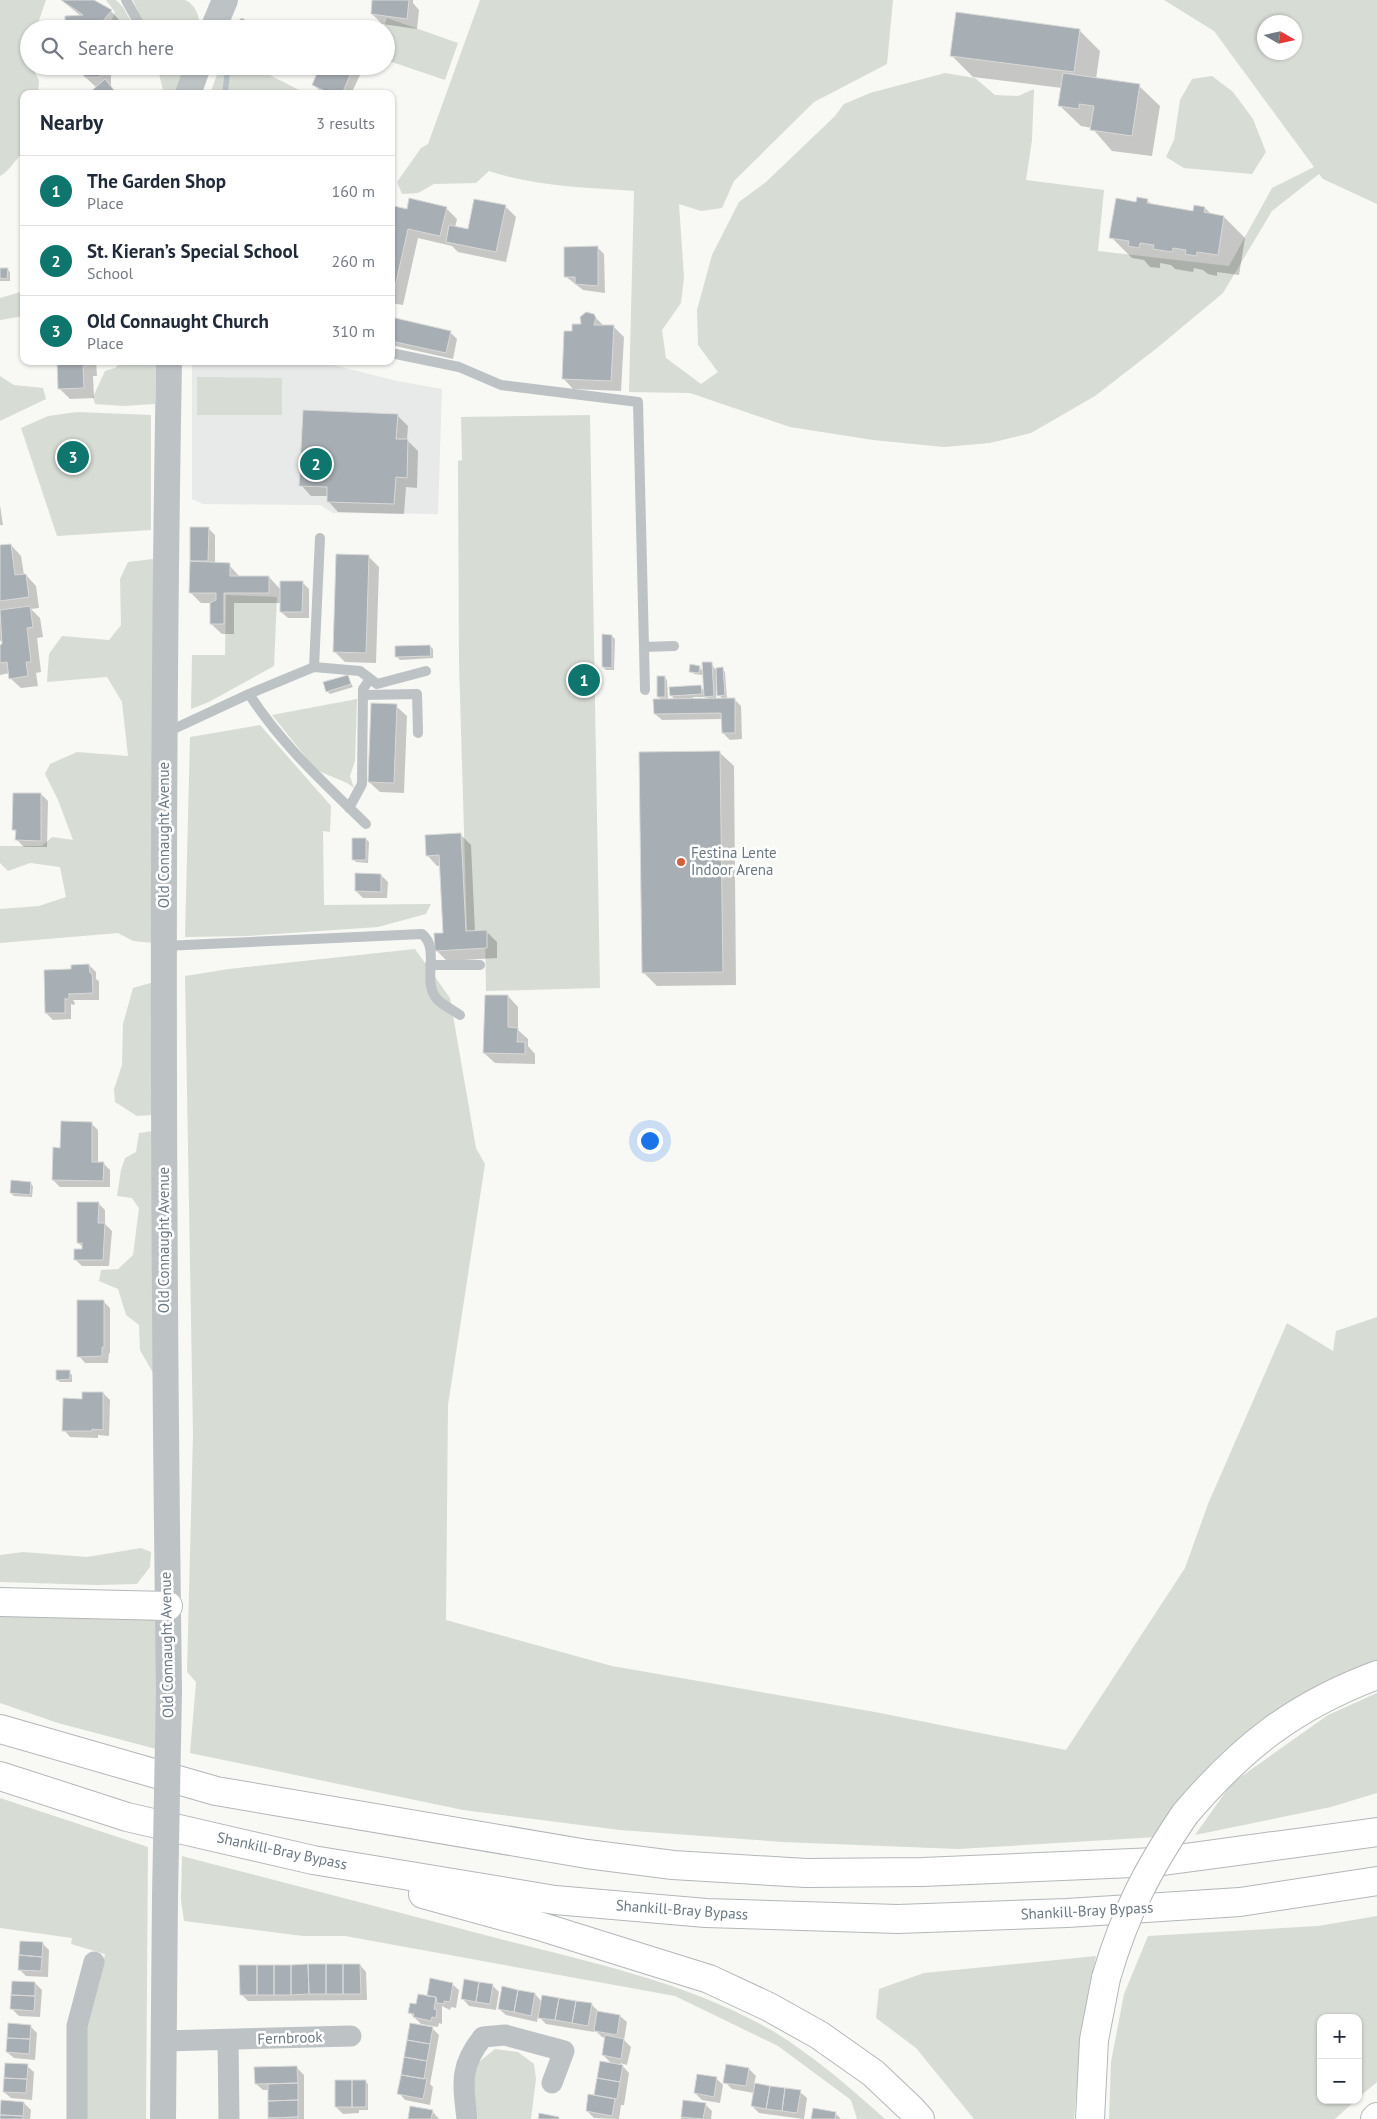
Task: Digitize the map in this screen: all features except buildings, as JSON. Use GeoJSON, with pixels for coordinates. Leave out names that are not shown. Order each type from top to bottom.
{"type":"FeatureCollection","features":[{"type":"Feature","properties":{"kind":"highway"},"geometry":{"type":"LineString","coordinates":[[0,1602],[168,1606]]}},
{"type":"Feature","properties":{"kind":"highway"},"geometry":{"type":"LineString","coordinates":[[1090,2119],[1094,2040],[1106,1978],[1118,1937],[1133,1900],[1162,1848],[1185,1814],[1212,1782],[1269,1731],[1299,1711],[1343,1688],[1377,1674]]}},
{"type":"Feature","properties":{"kind":"highway"},"geometry":{"type":"LineString","coordinates":[[0,1729],[216,1791],[587,1854],[673,1865],[806,1873],[922,1872],[1156,1862],[1377,1832]]}},
{"type":"Feature","properties":{"kind":"highway","name":"Shankill-Bray Bypass"},"geometry":{"type":"LineString","coordinates":[[0,1776],[127,1817],[313,1860],[555,1900],[706,1913],[898,1919],[1067,1913],[1240,1902],[1377,1881]]}},
{"type":"Feature","properties":{"kind":"highway"},"geometry":{"type":"LineString","coordinates":[[313,1860],[433,1897],[536,1925],[709,1979],[769,2007],[819,2035],[874,2073],[920,2119]]}},
{"type":"Feature","properties":{"kind":"street"},"geometry":{"type":"LineString","coordinates":[[217,20],[225,0]]}},
{"type":"Feature","properties":{"kind":"street"},"geometry":{"type":"LineString","coordinates":[[189,90],[195,75]]}},
{"type":"Feature","properties":{"kind":"street","name":"Old Connaught Avenue"},"geometry":{"type":"LineString","coordinates":[[163,2119],[169,1691],[166,1524],[163,946],[169,365]]}},
{"type":"Feature","properties":{"kind":"street"},"geometry":{"type":"LineString","coordinates":[[77,2119],[78,2026],[94,1962]]}},
{"type":"Feature","properties":{"kind":"street"},"geometry":{"type":"LineString","coordinates":[[467,2119],[463,2079],[470,2052],[483,2037],[505,2035],[564,2051],[552,2083]]}},
{"type":"Feature","properties":{"kind":"street","name":"Fernbrook"},"geometry":{"type":"LineString","coordinates":[[164,2041],[351,2036]]}},
{"type":"Feature","properties":{"kind":"street"},"geometry":{"type":"LineString","coordinates":[[228,2040],[229,2118]]}},
{"type":"Feature","properties":{"kind":"lane"},"geometry":{"type":"LineString","coordinates":[[126,0],[137,20]]}},
{"type":"Feature","properties":{"kind":"lane"},"geometry":{"type":"LineString","coordinates":[[395,354],[459,367],[501,385],[638,402],[645,690]]}},
{"type":"Feature","properties":{"kind":"lane"},"geometry":{"type":"LineString","coordinates":[[314,667],[320,538]]}},
{"type":"Feature","properties":{"kind":"lane"},"geometry":{"type":"LineString","coordinates":[[644,647],[674,646]]}},
{"type":"Feature","properties":{"kind":"lane"},"geometry":{"type":"LineString","coordinates":[[164,734],[249,694],[314,667],[360,671],[377,684],[426,671]]}},
{"type":"Feature","properties":{"kind":"lane"},"geometry":{"type":"LineString","coordinates":[[349,808],[362,784],[363,689],[370,679]]}},
{"type":"Feature","properties":{"kind":"lane"},"geometry":{"type":"LineString","coordinates":[[249,694],[263,715],[298,758],[366,824]]}},
{"type":"Feature","properties":{"kind":"lane"},"geometry":{"type":"LineString","coordinates":[[363,695],[417,694],[418,733]]}},
{"type":"Feature","properties":{"kind":"lane"},"geometry":{"type":"LineString","coordinates":[[163,946],[422,934],[427,938],[430,985],[436,999],[460,1015]]}},
{"type":"Feature","properties":{"kind":"lane"},"geometry":{"type":"LineString","coordinates":[[430,964],[480,965]]}},
{"type":"Feature","properties":{"kind":"shaded area"},"geometry":{"type":"Polygon","coordinates":[[[0,0],[46,0],[39,20],[20,20],[20,75],[36,75],[39,80],[38,90],[20,90],[20,156],[0,176],[0,0]]]}},
{"type":"Feature","properties":{"kind":"shaded area"},"geometry":{"type":"Polygon","coordinates":[[[106,0],[116,0],[123,7],[130,20],[112,20],[115,12],[106,0]]]}},
{"type":"Feature","properties":{"kind":"shaded area"},"geometry":{"type":"Polygon","coordinates":[[[133,0],[185,0],[197,12],[199,20],[142,20],[133,0]]]}},
{"type":"Feature","properties":{"kind":"shaded area"},"geometry":{"type":"Polygon","coordinates":[[[480,0],[893,0],[887,64],[814,102],[734,181],[722,208],[701,211],[679,204],[684,277],[681,303],[662,330],[666,358],[701,384],[718,372],[698,345],[697,310],[712,255],[739,202],[766,182],[835,116],[844,104],[870,93],[945,73],[975,78],[995,95],[1018,96],[1034,89],[1032,140],[1026,180],[1104,190],[1098,251],[1229,266],[1272,188],[1314,167],[1214,31],[1164,0],[1377,0],[1377,204],[1323,179],[1319,174],[1272,211],[1223,293],[1157,348],[1095,396],[1031,433],[990,443],[944,447],[873,440],[790,427],[690,393],[629,392],[634,191],[543,183],[489,171],[476,183],[434,184],[418,193],[402,194],[397,182],[421,148],[428,144],[480,0]]]}},
{"type":"Feature","properties":{"kind":"shaded area"},"geometry":{"type":"Polygon","coordinates":[[[395,21],[458,43],[445,80],[395,63],[395,21]]]}},
{"type":"Feature","properties":{"kind":"shaded area"},"geometry":{"type":"Polygon","coordinates":[[[159,75],[185,75],[179,90],[163,90],[159,75]]]}},
{"type":"Feature","properties":{"kind":"shaded area"},"geometry":{"type":"Polygon","coordinates":[[[217,75],[270,75],[299,90],[211,90],[217,75]]]}},
{"type":"Feature","properties":{"kind":"shaded area"},"geometry":{"type":"Polygon","coordinates":[[[1212,76],[1233,92],[1253,119],[1266,152],[1252,174],[1184,168],[1166,157],[1174,140],[1180,100],[1192,79],[1212,76]]]}},
{"type":"Feature","properties":{"kind":"shaded area"},"geometry":{"type":"Polygon","coordinates":[[[20,292],[20,317],[0,320],[0,298],[20,292]]]}},
{"type":"Feature","properties":{"kind":"shaded area"},"geometry":{"type":"Polygon","coordinates":[[[118,365],[156,365],[155,404],[124,406],[95,404],[93,397],[105,371],[118,365]]]}},
{"type":"Feature","properties":{"kind":"shaded area"},"geometry":{"type":"Polygon","coordinates":[[[192,365],[334,365],[397,381],[442,389],[438,514],[333,513],[320,505],[203,504],[192,499],[192,365]]]}},
{"type":"Feature","properties":{"kind":"shaded area"},"geometry":{"type":"Polygon","coordinates":[[[0,376],[14,385],[43,388],[46,399],[0,421],[0,376]]]}},
{"type":"Feature","properties":{"kind":"shaded area"},"geometry":{"type":"Polygon","coordinates":[[[197,377],[282,378],[282,415],[197,415],[197,377]]]}},
{"type":"Feature","properties":{"kind":"shaded area"},"geometry":{"type":"Polygon","coordinates":[[[77,412],[151,415],[151,530],[57,536],[21,428],[48,416],[77,412]]]}},
{"type":"Feature","properties":{"kind":"shaded area"},"geometry":{"type":"Polygon","coordinates":[[[590,415],[600,988],[486,991],[485,933],[467,933],[459,662],[458,461],[462,460],[461,417],[590,415]]]}},
{"type":"Feature","properties":{"kind":"shaded area"},"geometry":{"type":"Polygon","coordinates":[[[153,559],[154,943],[133,941],[118,933],[0,943],[0,909],[39,906],[66,897],[60,867],[30,863],[8,871],[0,863],[0,846],[42,846],[52,837],[73,840],[58,800],[45,774],[50,764],[77,752],[128,756],[122,702],[107,677],[47,682],[49,654],[62,636],[109,640],[121,625],[120,579],[128,562],[153,559]]]}},
{"type":"Feature","properties":{"kind":"shaded area"},"geometry":{"type":"Polygon","coordinates":[[[226,595],[277,597],[274,666],[209,702],[191,709],[192,655],[225,655],[226,595]]]}},
{"type":"Feature","properties":{"kind":"shaded area"},"geometry":{"type":"Polygon","coordinates":[[[357,699],[355,761],[350,776],[354,788],[347,783],[316,770],[272,715],[357,699]]]}},
{"type":"Feature","properties":{"kind":"shaded area"},"geometry":{"type":"Polygon","coordinates":[[[260,725],[331,806],[330,832],[323,831],[324,905],[431,904],[426,914],[378,927],[248,936],[185,937],[190,737],[260,725]]]}},
{"type":"Feature","properties":{"kind":"shaded area"},"geometry":{"type":"Polygon","coordinates":[[[415,949],[450,998],[476,1148],[485,1164],[448,1405],[446,1620],[612,1666],[875,1712],[1066,1750],[1185,1568],[1208,1504],[1287,1323],[1333,1351],[1336,1331],[1377,1317],[1377,1663],[1290,1701],[1229,1747],[1190,1792],[1157,1837],[958,1849],[783,1842],[620,1830],[463,1810],[190,1753],[196,1682],[187,1672],[193,1434],[185,976],[229,969],[415,949]]]}},
{"type":"Feature","properties":{"kind":"shaded area"},"geometry":{"type":"Polygon","coordinates":[[[154,982],[153,1115],[137,1116],[115,1102],[114,1089],[122,1065],[123,1024],[133,988],[154,982]]]}},
{"type":"Feature","properties":{"kind":"shaded area"},"geometry":{"type":"Polygon","coordinates":[[[153,1131],[153,1373],[140,1350],[139,1325],[126,1315],[118,1289],[99,1281],[101,1270],[118,1269],[133,1255],[139,1208],[132,1198],[117,1196],[121,1170],[125,1158],[136,1152],[139,1133],[153,1131]]]}},
{"type":"Feature","properties":{"kind":"shaded area"},"geometry":{"type":"Polygon","coordinates":[[[141,1548],[151,1552],[150,1567],[137,1584],[97,1585],[0,1582],[0,1555],[23,1552],[87,1557],[141,1548]]]}},
{"type":"Feature","properties":{"kind":"shaded area"},"geometry":{"type":"Polygon","coordinates":[[[0,1611],[164,1617],[160,1750],[58,1723],[0,1703],[0,1611]]]}},
{"type":"Feature","properties":{"kind":"shaded area"},"geometry":{"type":"Polygon","coordinates":[[[1377,1693],[1377,1793],[1331,1807],[1195,1835],[1232,1783],[1328,1715],[1377,1693]]]}},
{"type":"Feature","properties":{"kind":"shaded area"},"geometry":{"type":"Polygon","coordinates":[[[0,1798],[148,1847],[146,2119],[74,2119],[89,1993],[99,1984],[105,1954],[71,1944],[72,1938],[0,1928],[0,1798]]]}},
{"type":"Feature","properties":{"kind":"shaded area"},"geometry":{"type":"Polygon","coordinates":[[[182,1856],[606,1966],[707,1999],[771,2030],[801,2050],[885,2119],[857,2119],[851,2100],[778,2046],[675,1996],[345,1936],[303,1936],[184,1921],[181,1900],[182,1856]]]}},
{"type":"Feature","properties":{"kind":"shaded area"},"geometry":{"type":"Polygon","coordinates":[[[1377,1916],[1377,2082],[1362,2095],[1362,2014],[1317,2014],[1317,2104],[1352,2104],[1335,2119],[1109,2119],[1111,2062],[1124,1994],[1148,1936],[1318,1926],[1377,1916]]]}},
{"type":"Feature","properties":{"kind":"shaded area"},"geometry":{"type":"Polygon","coordinates":[[[1096,1956],[1079,2063],[1074,2119],[974,2119],[916,2048],[876,2018],[879,1989],[924,1973],[1096,1956]]]}},
{"type":"Feature","properties":{"kind":"shaded area"},"geometry":{"type":"Polygon","coordinates":[[[495,2049],[518,2052],[534,2064],[536,2079],[531,2119],[478,2119],[472,2087],[474,2066],[495,2049]]]}},
{"type":"Feature","properties":{"kind":"waterway"},"geometry":{"type":"LineString","coordinates":[[225,90],[227,75]]}},
{"type":"Feature","properties":{"kind":"place","name":"Old Connaught Church"},"geometry":{"type":"Point","coordinates":[73,457]}},
{"type":"Feature","properties":{"kind":"place","name":"St. Kieran’s Special School"},"geometry":{"type":"Point","coordinates":[316,464]}},
{"type":"Feature","properties":{"kind":"place","name":"The Garden Shop"},"geometry":{"type":"Point","coordinates":[584,680]}},
{"type":"Feature","properties":{"kind":"place","name":"Festina Lente Indoor Arena"},"geometry":{"type":"Point","coordinates":[681,862]}}]}
